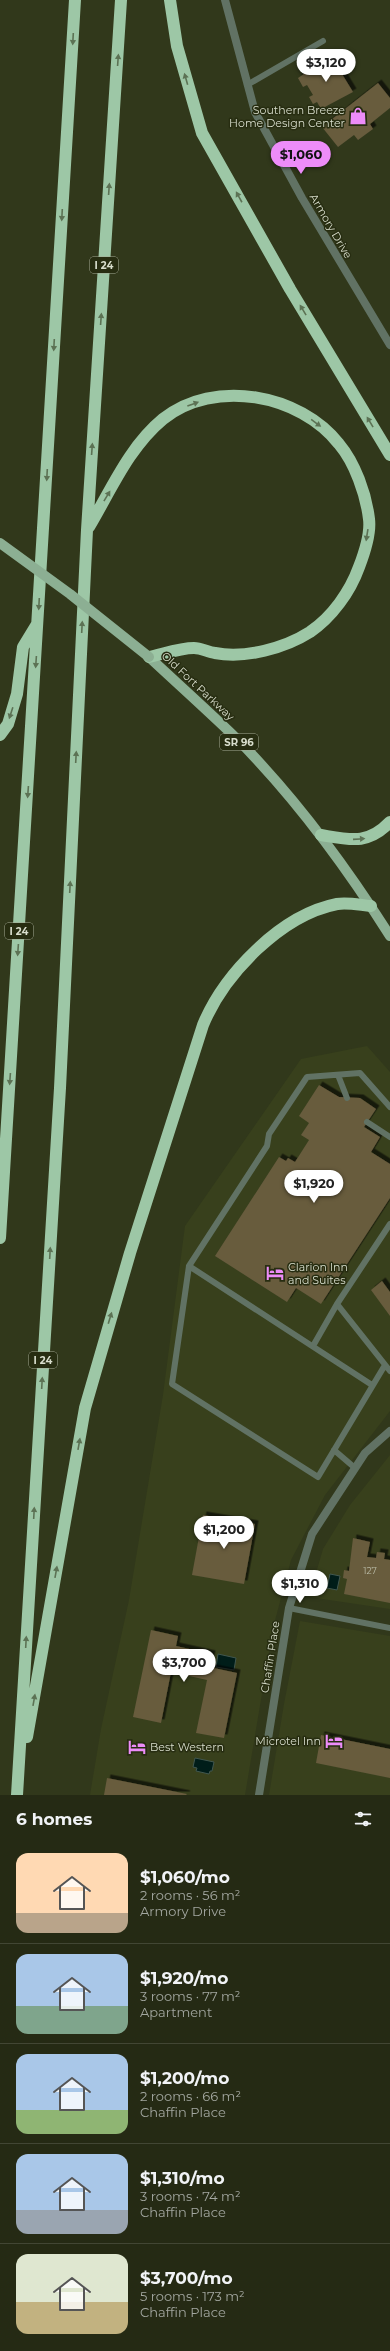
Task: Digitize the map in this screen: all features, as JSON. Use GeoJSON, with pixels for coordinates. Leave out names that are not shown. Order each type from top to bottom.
{"type":"FeatureCollection","features":[{"type":"Feature","properties":{"kind":"highway","name":"I 24"},"geometry":{"type":"LineString","coordinates":[[0,1238],[75,0]]}},
{"type":"Feature","properties":{"kind":"highway","name":"I 24"},"geometry":{"type":"LineString","coordinates":[[17,1794],[60,1088],[87,530],[121,0]]}},
{"type":"Feature","properties":{"kind":"highway"},"geometry":{"type":"LineString","coordinates":[[170,0],[177,46],[202,133],[290,289],[390,455]]}},
{"type":"Feature","properties":{"kind":"highway"},"geometry":{"type":"LineString","coordinates":[[87,530],[137,445],[164,419],[193,403],[222,396],[257,396],[287,406],[316,422],[339,442],[350,460],[361,488],[369,520],[364,553],[353,582],[336,608],[311,631],[281,646],[253,653],[223,654],[195,648],[149,657]]}},
{"type":"Feature","properties":{"kind":"highway"},"geometry":{"type":"LineString","coordinates":[[0,735],[8,724],[17,694],[23,647],[38,623]]}},
{"type":"Feature","properties":{"kind":"highway"},"geometry":{"type":"LineString","coordinates":[[321,835],[352,840],[367,839],[380,832],[390,822]]}},
{"type":"Feature","properties":{"kind":"highway"},"geometry":{"type":"LineString","coordinates":[[17,1794],[85,1408],[132,1245],[202,1025],[210,1007],[231,976],[266,941],[322,908],[338,904],[371,906]]}},
{"type":"Feature","properties":{"kind":"main road","name":"Old Fort Parkway"},"geometry":{"type":"LineString","coordinates":[[0,543],[70,594],[149,657],[236,738],[286,793],[321,835],[371,906],[390,936]]}},
{"type":"Feature","properties":{"kind":"street","name":"Armory Drive"},"geometry":{"type":"LineString","coordinates":[[225,0],[255,112],[347,274],[390,345]]}},
{"type":"Feature","properties":{"kind":"street","name":"Chaffin Place"},"geometry":{"type":"LineString","coordinates":[[259,1795],[289,1608],[312,1534],[366,1453],[390,1431]]}},
{"type":"Feature","properties":{"kind":"lane"},"geometry":{"type":"LineString","coordinates":[[247,85],[323,42]]}},
{"type":"Feature","properties":{"kind":"lane"},"geometry":{"type":"LineString","coordinates":[[385,1364],[318,1477],[172,1384],[189,1266],[267,1146],[269,1134],[307,1077],[360,1073],[390,1107]]}},
{"type":"Feature","properties":{"kind":"lane"},"geometry":{"type":"LineString","coordinates":[[338,1075],[347,1098]]}},
{"type":"Feature","properties":{"kind":"lane"},"geometry":{"type":"LineString","coordinates":[[367,1122],[390,1137]]}},
{"type":"Feature","properties":{"kind":"lane"},"geometry":{"type":"LineString","coordinates":[[313,1346],[337,1304],[390,1224]]}},
{"type":"Feature","properties":{"kind":"lane"},"geometry":{"type":"LineString","coordinates":[[189,1266],[372,1385]]}},
{"type":"Feature","properties":{"kind":"lane"},"geometry":{"type":"LineString","coordinates":[[337,1304],[390,1371]]}},
{"type":"Feature","properties":{"kind":"lane"},"geometry":{"type":"LineString","coordinates":[[334,1450],[355,1468]]}},
{"type":"Feature","properties":{"kind":"lane"},"geometry":{"type":"LineString","coordinates":[[289,1608],[390,1628]]}},
{"type":"Feature","properties":{"kind":"shaded area"},"geometry":{"type":"Polygon","coordinates":[[[367,1046],[390,1072],[390,1411],[325,1495],[291,1560],[273,1628],[245,1795],[90,1795],[101,1729],[129,1600],[163,1395],[185,1226],[301,1059],[367,1046]]]}},
{"type":"Feature","properties":{"kind":"shaded area"},"geometry":{"type":"Polygon","coordinates":[[[390,1455],[390,1609],[309,1597],[323,1549],[350,1505],[390,1455]]]}},
{"type":"Feature","properties":{"kind":"shaded area"},"geometry":{"type":"Polygon","coordinates":[[[300,1621],[390,1636],[390,1795],[269,1795],[300,1621]]]}},
{"type":"Feature","properties":{"kind":"water"},"geometry":{"type":"Polygon","coordinates":[[[330,1574],[340,1576],[337,1590],[327,1588],[330,1574]]]}},
{"type":"Feature","properties":{"kind":"water"},"geometry":{"type":"Polygon","coordinates":[[[218,1654],[236,1658],[234,1670],[216,1667],[218,1654]]]}},
{"type":"Feature","properties":{"kind":"water"},"geometry":{"type":"Polygon","coordinates":[[[195,1758],[214,1762],[212,1771],[210,1771],[209,1774],[196,1771],[197,1768],[193,1767],[195,1758]]]}},
{"type":"Feature","properties":{"kind":"building"},"geometry":{"type":"Polygon","coordinates":[[[331,56],[353,92],[321,109],[317,102],[313,104],[309,97],[313,95],[307,85],[303,87],[298,78],[331,56]]]}},
{"type":"Feature","properties":{"kind":"building","name":"Southern Breeze Home Design Center"},"geometry":{"type":"Polygon","coordinates":[[[378,83],[390,98],[390,108],[370,124],[373,129],[358,140],[354,135],[338,147],[322,127],[378,83]]]}},
{"type":"Feature","properties":{"kind":"building"},"geometry":{"type":"Polygon","coordinates":[[[319,1085],[339,1097],[360,1098],[376,1109],[364,1127],[380,1137],[371,1152],[390,1164],[390,1198],[321,1304],[296,1288],[287,1302],[215,1256],[279,1157],[286,1161],[288,1158],[295,1162],[309,1140],[301,1135],[309,1123],[299,1116],[319,1085]]]}},
{"type":"Feature","properties":{"kind":"building"},"geometry":{"type":"Polygon","coordinates":[[[382,1281],[390,1292],[390,1316],[371,1290],[382,1281]]]}},
{"type":"Feature","properties":{"kind":"building"},"geometry":{"type":"Polygon","coordinates":[[[203,1515],[255,1524],[244,1584],[192,1575],[203,1515]]]}},
{"type":"Feature","properties":{"kind":"building"},"geometry":{"type":"Polygon","coordinates":[[[353,1538],[370,1542],[367,1557],[376,1558],[377,1552],[385,1553],[384,1559],[390,1560],[390,1603],[344,1594],[347,1579],[343,1578],[344,1570],[349,1571],[353,1538]]]}},
{"type":"Feature","properties":{"kind":"building"},"geometry":{"type":"Polygon","coordinates":[[[151,1630],[178,1636],[176,1646],[212,1654],[209,1667],[237,1673],[224,1738],[196,1733],[207,1680],[171,1672],[161,1723],[133,1717],[151,1630]]]}},
{"type":"Feature","properties":{"kind":"building"},"geometry":{"type":"Polygon","coordinates":[[[321,1735],[390,1749],[390,1778],[316,1763],[321,1735]]]}},
{"type":"Feature","properties":{"kind":"building"},"geometry":{"type":"Polygon","coordinates":[[[107,1778],[187,1794],[104,1795],[107,1778]]]}},
{"type":"Feature","properties":{"kind":"place","name":"Southern Breeze Home Design Center"},"geometry":{"type":"Point","coordinates":[358,116]}},
{"type":"Feature","properties":{"kind":"place","name":"Clarion Inn and Suites"},"geometry":{"type":"Point","coordinates":[275,1273]}},
{"type":"Feature","properties":{"kind":"place","name":"Microtel Inn"},"geometry":{"type":"Point","coordinates":[334,1741]}},
{"type":"Feature","properties":{"kind":"place","name":"Best Western"},"geometry":{"type":"Point","coordinates":[137,1747]}}]}
